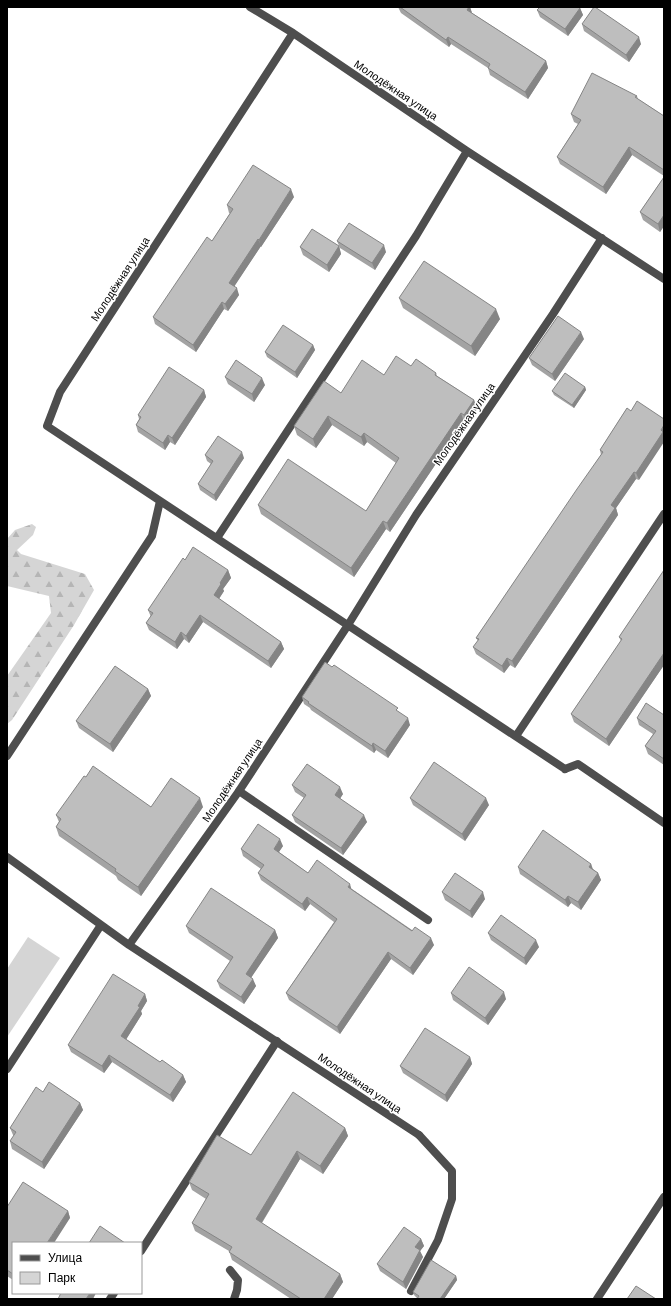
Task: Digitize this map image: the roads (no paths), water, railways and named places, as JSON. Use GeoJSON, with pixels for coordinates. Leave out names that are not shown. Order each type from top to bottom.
{"type":"FeatureCollection","features":[{"type":"Feature","properties":{"kind":"street","name":"Молодёжная улица"},"geometry":{"type":"LineString","coordinates":[[250,7],[292,33],[467,151],[664,279]]}},
{"type":"Feature","properties":{"kind":"street","name":"Молодёжная улица"},"geometry":{"type":"LineString","coordinates":[[292,33],[60,392],[46,426],[565,768],[578,764],[664,823]]}},
{"type":"Feature","properties":{"kind":"street"},"geometry":{"type":"LineString","coordinates":[[217,538],[416,236],[467,151]]}},
{"type":"Feature","properties":{"kind":"street","name":"Молодёжная улица"},"geometry":{"type":"LineString","coordinates":[[129,945],[239,790],[348,625],[416,515],[553,314],[602,238]]}},
{"type":"Feature","properties":{"kind":"street"},"geometry":{"type":"LineString","coordinates":[[7,756],[152,536],[160,501]]}},
{"type":"Feature","properties":{"kind":"street"},"geometry":{"type":"LineString","coordinates":[[516,736],[664,514]]}},
{"type":"Feature","properties":{"kind":"street"},"geometry":{"type":"LineString","coordinates":[[239,790],[428,920]]}},
{"type":"Feature","properties":{"kind":"street","name":"Молодёжная улица"},"geometry":{"type":"LineString","coordinates":[[7,857],[129,945],[419,1135],[452,1171],[452,1199],[438,1240],[411,1291]]}},
{"type":"Feature","properties":{"kind":"street"},"geometry":{"type":"LineString","coordinates":[[7,1069],[101,925]]}},
{"type":"Feature","properties":{"kind":"street"},"geometry":{"type":"LineString","coordinates":[[142,1249],[277,1041]]}},
{"type":"Feature","properties":{"kind":"street"},"geometry":{"type":"LineString","coordinates":[[597,1299],[664,1197]]}},
{"type":"Feature","properties":{"kind":"street"},"geometry":{"type":"LineString","coordinates":[[230,1270],[238,1280],[234,1299]]}}]}
